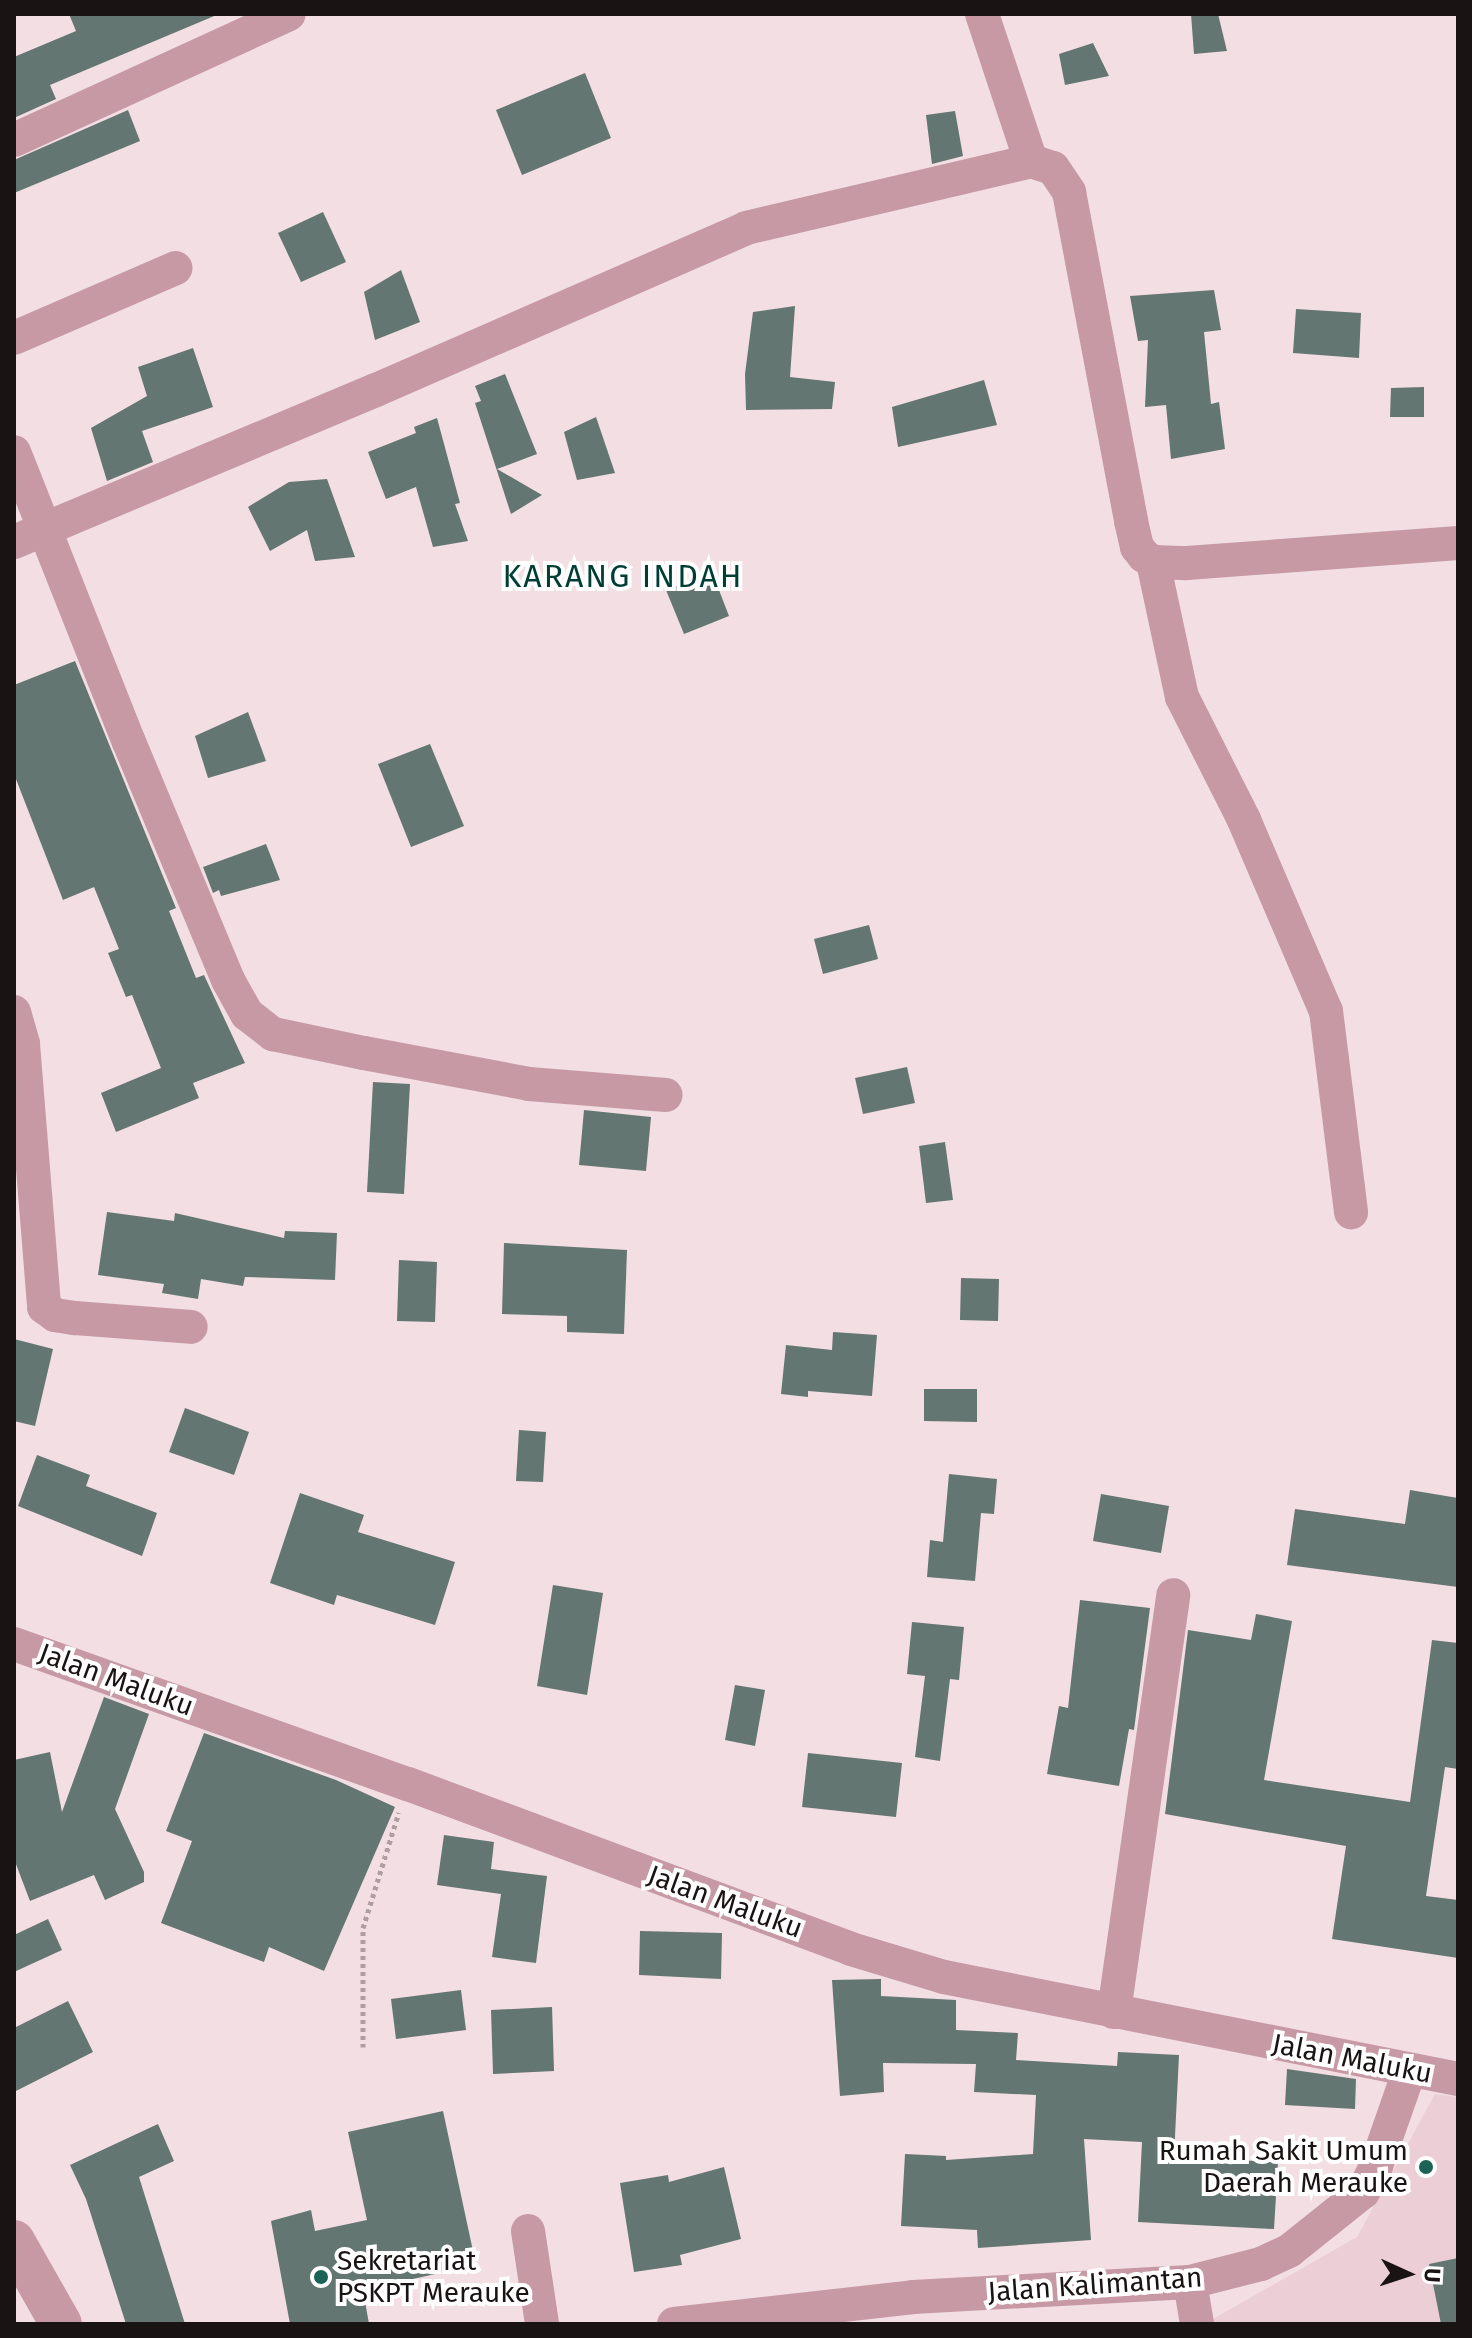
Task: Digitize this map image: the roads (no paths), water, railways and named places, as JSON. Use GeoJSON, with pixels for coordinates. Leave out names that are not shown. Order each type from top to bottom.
{"type":"FeatureCollection","features":[{"type":"Feature","properties":{"kind":"street"},"geometry":{"type":"LineString","coordinates":[[14,140],[289,14]]}},
{"type":"Feature","properties":{"kind":"street"},"geometry":{"type":"LineString","coordinates":[[982,14],[1031,161]]}},
{"type":"Feature","properties":{"kind":"street"},"geometry":{"type":"LineString","coordinates":[[28,536],[376,390],[746,228],[1031,161],[1053,168],[1069,192],[1131,521],[1137,547],[1153,562],[1182,697],[1244,820],[1326,1011],[1351,1212]]}},
{"type":"Feature","properties":{"kind":"street"},"geometry":{"type":"LineString","coordinates":[[14,338],[176,268]]}},
{"type":"Feature","properties":{"kind":"street"},"geometry":{"type":"LineString","coordinates":[[14,452],[28,536],[228,980],[247,1014],[263,1029],[290,1039],[529,1084],[666,1095]]}},
{"type":"Feature","properties":{"kind":"street"},"geometry":{"type":"LineString","coordinates":[[1153,562],[1187,563],[1458,543]]}},
{"type":"Feature","properties":{"kind":"street"},"geometry":{"type":"LineString","coordinates":[[14,1012],[23,1044],[44,1307],[55,1315],[75,1318],[191,1327]]}},
{"type":"Feature","properties":{"kind":"street"},"geometry":{"type":"LineString","coordinates":[[1117,2001],[1173,1595]]}},
{"type":"Feature","properties":{"kind":"street","name":"Jalan Maluku"},"geometry":{"type":"LineString","coordinates":[[14,1644],[408,1784],[851,1949],[944,1977],[1117,2001],[1409,2072],[1458,2079]]}},
{"type":"Feature","properties":{"kind":"street","name":"Jalan Kalimantan"},"geometry":{"type":"LineString","coordinates":[[674,2324],[913,2297],[1190,2282],[1219,2277],[1289,2251],[1363,2192],[1376,2166],[1409,2072]]}},
{"type":"Feature","properties":{"kind":"street"},"geometry":{"type":"LineString","coordinates":[[528,2231],[542,2324]]}},
{"type":"Feature","properties":{"kind":"street"},"geometry":{"type":"LineString","coordinates":[[14,2241],[61,2324]]}},
{"type":"Feature","properties":{"kind":"street"},"geometry":{"type":"LineString","coordinates":[[1190,2282],[1197,2324]]}},
{"type":"Feature","properties":{"kind":"place","name":"Rumah Sakit Umum Daerah Merauke"},"geometry":{"type":"Point","coordinates":[1426,2167]}},
{"type":"Feature","properties":{"kind":"place","name":"Sekretariat PSKPT Merauke"},"geometry":{"type":"Point","coordinates":[321,2277]}},
{"type":"Feature","properties":{"kind":"district","name":"KARANG INDAH"},"geometry":{"type":"Point","coordinates":[623,576]}}]}
